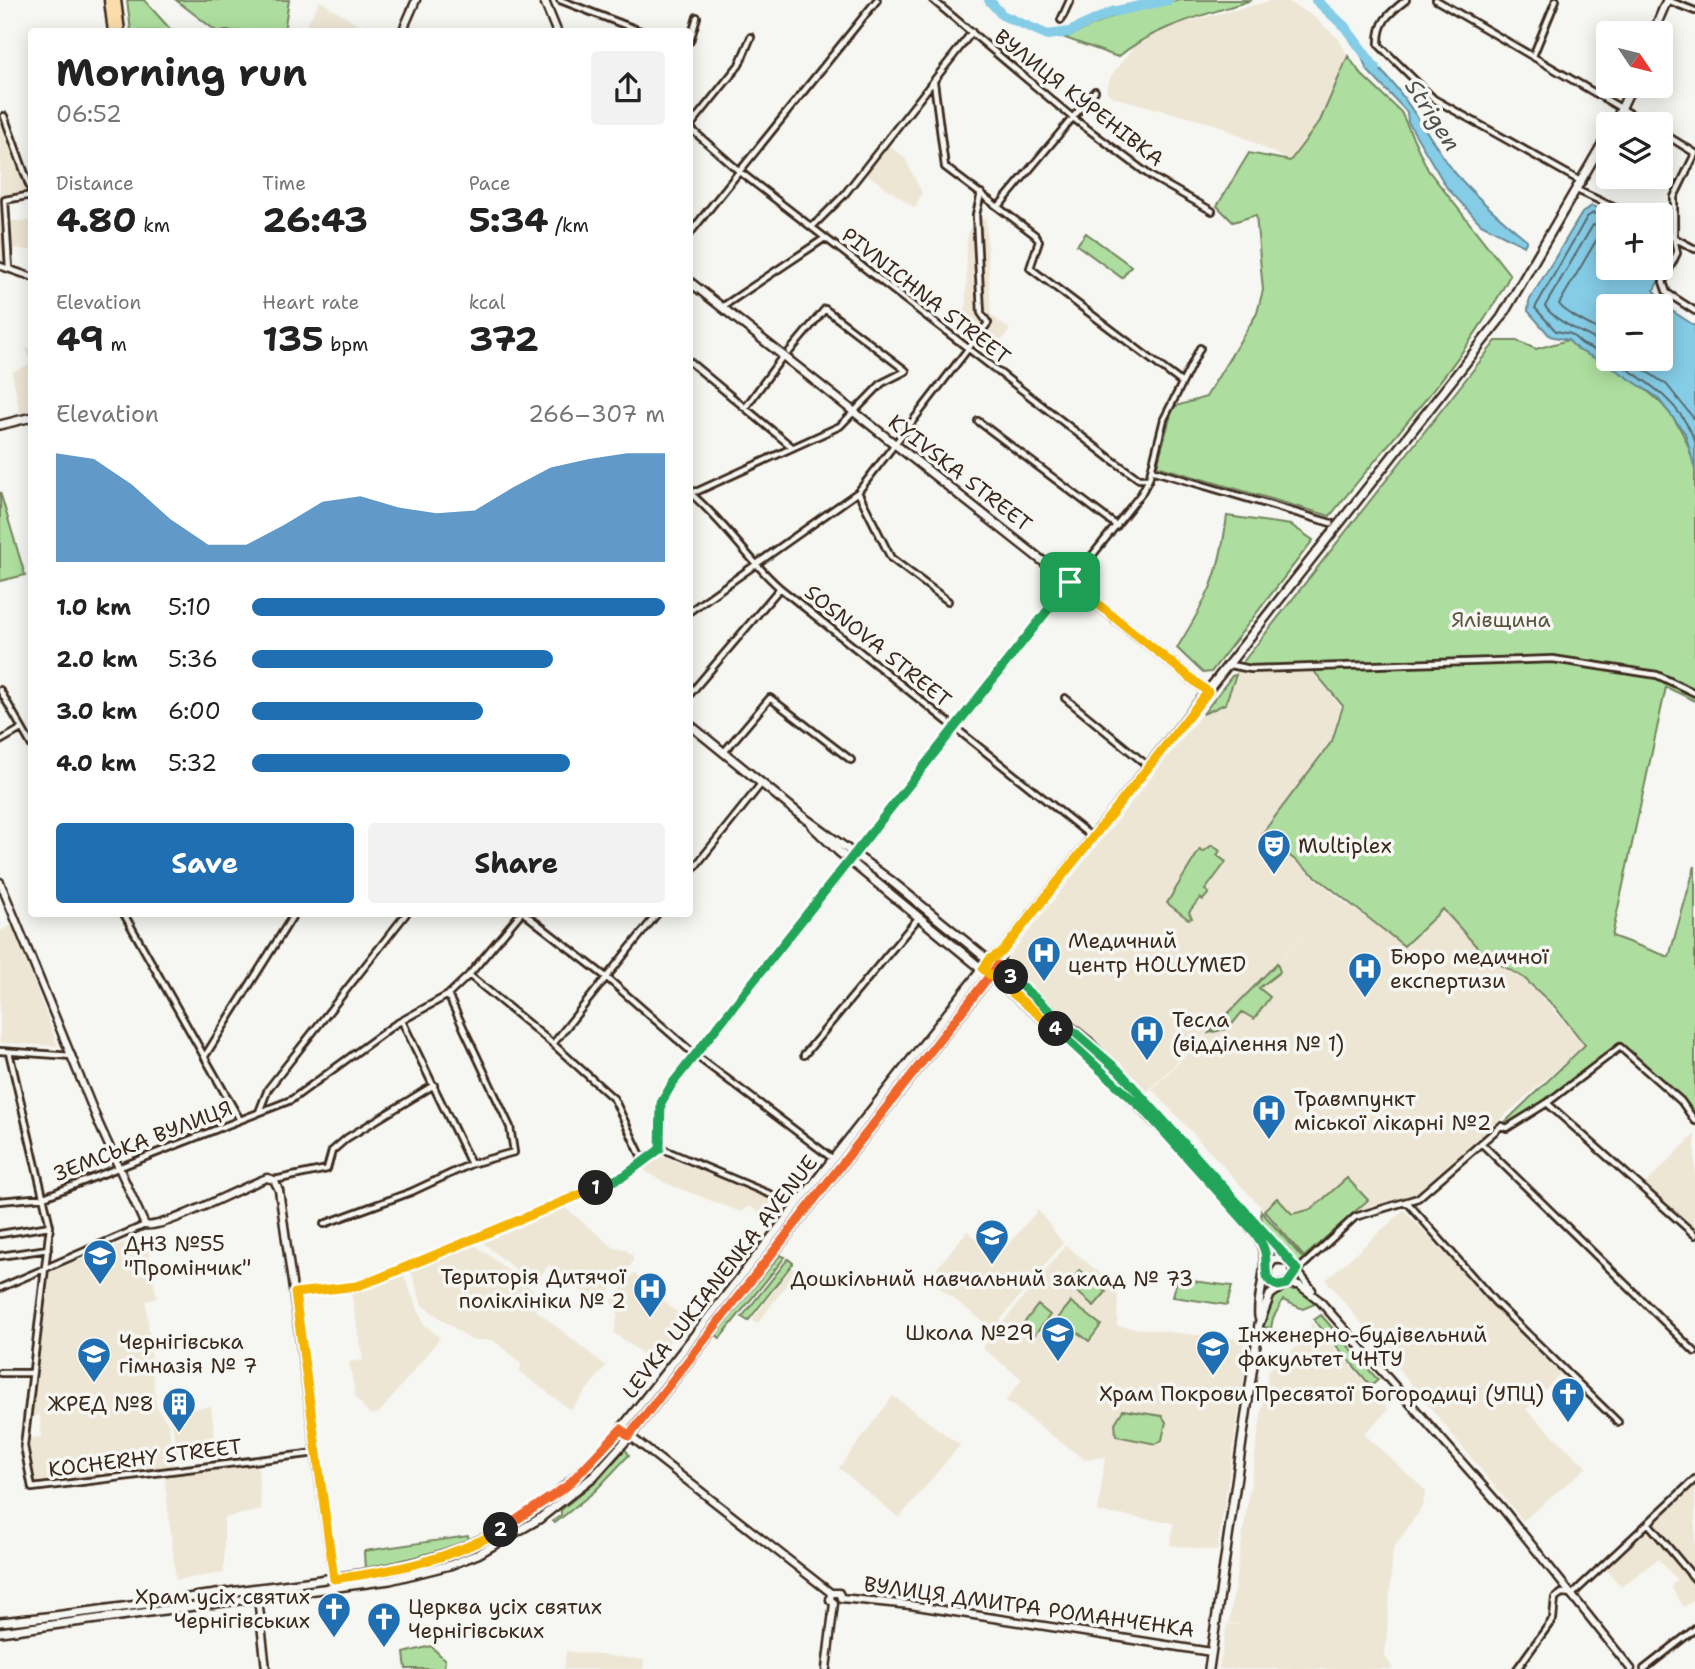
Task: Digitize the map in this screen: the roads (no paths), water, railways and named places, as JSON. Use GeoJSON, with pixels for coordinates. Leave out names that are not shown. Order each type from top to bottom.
{"type":"FeatureCollection","features":[{"type":"Feature","properties":{"kind":"main road"},"geometry":{"type":"LineString","coordinates":[[109,0],[112,28]]}},
{"type":"Feature","properties":{"kind":"main road"},"geometry":{"type":"LineString","coordinates":[[116,0],[120,28]]}},
{"type":"Feature","properties":{"kind":"main road"},"geometry":{"type":"LineString","coordinates":[[544,0],[555,28]]}},
{"type":"Feature","properties":{"kind":"main road"},"geometry":{"type":"LineString","coordinates":[[1658,21],[1667,0]]}},
{"type":"Feature","properties":{"kind":"main road"},"geometry":{"type":"LineString","coordinates":[[1620,112],[1627,98]]}},
{"type":"Feature","properties":{"kind":"main road","name":"LEVKA LUKIANENKA AVENUE"},"geometry":{"type":"LineString","coordinates":[[0,1632],[335,1589],[427,1572],[501,1542],[577,1491],[629,1436],[998,965],[1002,952],[1092,836],[1230,665],[1501,318],[1596,156]]}},
{"type":"Feature","properties":{"kind":"main road","name":"KYIVSKA STREET"},"geometry":{"type":"LineString","coordinates":[[693,284],[786,354],[853,412],[1208,692]]}},
{"type":"Feature","properties":{"kind":"main road"},"geometry":{"type":"LineString","coordinates":[[0,425],[28,417]]}},
{"type":"Feature","properties":{"kind":"main road"},"geometry":{"type":"LineString","coordinates":[[693,727],[1099,1065],[1171,1139],[1260,1240],[1266,1255],[1266,1270],[1258,1308],[1259,1324],[1209,1669]]}},
{"type":"Feature","properties":{"kind":"main road"},"geometry":{"type":"LineString","coordinates":[[802,816],[856,853],[998,965],[1118,1070],[1291,1263],[1295,1274],[1270,1295],[1259,1324]]}},
{"type":"Feature","properties":{"kind":"main road"},"geometry":{"type":"LineString","coordinates":[[850,860],[856,853]]}},
{"type":"Feature","properties":{"kind":"main road","name":"LEVKA LUKIANENKA AVENUE"},"geometry":{"type":"LineString","coordinates":[[0,1622],[334,1579],[427,1562],[494,1535],[567,1486],[621,1429],[990,959],[1002,952]]}},
{"type":"Feature","properties":{"kind":"main road"},"geometry":{"type":"LineString","coordinates":[[1283,1286],[1270,1283],[1266,1270],[1270,1262],[1278,1258],[1291,1263]]}},
{"type":"Feature","properties":{"kind":"street"},"geometry":{"type":"LineString","coordinates":[[404,28],[416,0]]}},
{"type":"Feature","properties":{"kind":"street"},"geometry":{"type":"LineString","coordinates":[[560,0],[633,28]]}},
{"type":"Feature","properties":{"kind":"street"},"geometry":{"type":"LineString","coordinates":[[693,229],[877,0]]}},
{"type":"Feature","properties":{"kind":"street","name":"ВУЛИЦЯ КУРЕНІВКА"},"geometry":{"type":"LineString","coordinates":[[933,0],[1073,118],[1152,177],[1212,211]]}},
{"type":"Feature","properties":{"kind":"street"},"geometry":{"type":"LineString","coordinates":[[1061,20],[1070,0]]}},
{"type":"Feature","properties":{"kind":"street"},"geometry":{"type":"LineString","coordinates":[[1406,0],[1384,18],[1378,29],[1379,45],[1400,67],[1450,110],[1582,181]]}},
{"type":"Feature","properties":{"kind":"street"},"geometry":{"type":"LineString","coordinates":[[1436,0],[1627,112]]}},
{"type":"Feature","properties":{"kind":"street"},"geometry":{"type":"LineString","coordinates":[[1532,56],[1556,0]]}},
{"type":"Feature","properties":{"kind":"street"},"geometry":{"type":"LineString","coordinates":[[1667,0],[1695,11]]}},
{"type":"Feature","properties":{"kind":"street"},"geometry":{"type":"LineString","coordinates":[[693,31],[697,17]]}},
{"type":"Feature","properties":{"kind":"street"},"geometry":{"type":"LineString","coordinates":[[813,226],[844,195],[972,32]]}},
{"type":"Feature","properties":{"kind":"street"},"geometry":{"type":"LineString","coordinates":[[693,125],[739,65],[751,37]]}},
{"type":"Feature","properties":{"kind":"street"},"geometry":{"type":"LineString","coordinates":[[933,82],[945,167],[1030,229],[1040,241],[1030,268],[1181,382]]}},
{"type":"Feature","properties":{"kind":"street"},"geometry":{"type":"LineString","coordinates":[[999,206],[1095,91]]}},
{"type":"Feature","properties":{"kind":"street"},"geometry":{"type":"LineString","coordinates":[[4,116],[28,183]]}},
{"type":"Feature","properties":{"kind":"street","name":"PIVNICHNA STREET"},"geometry":{"type":"LineString","coordinates":[[693,132],[739,171],[1111,459],[1139,479],[1149,479]]}},
{"type":"Feature","properties":{"kind":"street"},"geometry":{"type":"LineString","coordinates":[[1673,139],[1695,153],[1674,197],[1674,238],[1677,253],[1663,282],[1667,293],[1695,311]]}},
{"type":"Feature","properties":{"kind":"street"},"geometry":{"type":"LineString","coordinates":[[1577,190],[1605,203]]}},
{"type":"Feature","properties":{"kind":"street"},"geometry":{"type":"LineString","coordinates":[[693,609],[858,492],[988,323],[981,313],[976,215],[981,193]]}},
{"type":"Feature","properties":{"kind":"street"},"geometry":{"type":"LineString","coordinates":[[9,269],[5,200],[28,195]]}},
{"type":"Feature","properties":{"kind":"street"},"geometry":{"type":"LineString","coordinates":[[722,307],[825,238]]}},
{"type":"Feature","properties":{"kind":"street"},"geometry":{"type":"LineString","coordinates":[[1674,238],[1695,248]]}},
{"type":"Feature","properties":{"kind":"street"},"geometry":{"type":"LineString","coordinates":[[0,266],[28,276]]}},
{"type":"Feature","properties":{"kind":"street"},"geometry":{"type":"LineString","coordinates":[[693,492],[840,426],[882,383],[906,371],[825,309],[745,408]]}},
{"type":"Feature","properties":{"kind":"street"},"geometry":{"type":"LineString","coordinates":[[856,853],[1117,526],[1149,479],[1164,419],[1200,348]]}},
{"type":"Feature","properties":{"kind":"street"},"geometry":{"type":"LineString","coordinates":[[693,365],[792,447]]}},
{"type":"Feature","properties":{"kind":"street"},"geometry":{"type":"LineString","coordinates":[[978,421],[1117,526]]}},
{"type":"Feature","properties":{"kind":"street"},"geometry":{"type":"LineString","coordinates":[[1151,470],[1331,523]]}},
{"type":"Feature","properties":{"kind":"street"},"geometry":{"type":"LineString","coordinates":[[858,492],[891,558],[948,601]]}},
{"type":"Feature","properties":{"kind":"street","name":"SOSNOVA STREET"},"geometry":{"type":"LineString","coordinates":[[693,495],[754,566],[1092,836]]}},
{"type":"Feature","properties":{"kind":"street"},"geometry":{"type":"LineString","coordinates":[[693,690],[780,588]]}},
{"type":"Feature","properties":{"kind":"street"},"geometry":{"type":"LineString","coordinates":[[1230,665],[1251,669],[1553,659],[1652,674],[1695,693]]}},
{"type":"Feature","properties":{"kind":"street"},"geometry":{"type":"LineString","coordinates":[[0,690],[28,740]]}},
{"type":"Feature","properties":{"kind":"street"},"geometry":{"type":"LineString","coordinates":[[723,752],[770,698],[851,760]]}},
{"type":"Feature","properties":{"kind":"street"},"geometry":{"type":"LineString","coordinates":[[1065,698],[1148,766]]}},
{"type":"Feature","properties":{"kind":"street"},"geometry":{"type":"LineString","coordinates":[[0,741],[21,730]]}},
{"type":"Feature","properties":{"kind":"street"},"geometry":{"type":"LineString","coordinates":[[693,869],[762,783]]}},
{"type":"Feature","properties":{"kind":"street"},"geometry":{"type":"LineString","coordinates":[[295,1293],[357,1286],[377,1279],[624,1176],[644,1163],[660,1149],[661,1103],[694,1054],[850,860]]}},
{"type":"Feature","properties":{"kind":"street"},"geometry":{"type":"LineString","coordinates":[[0,882],[118,1169],[145,1225]]}},
{"type":"Feature","properties":{"kind":"street"},"geometry":{"type":"LineString","coordinates":[[126,917],[240,1121]]}},
{"type":"Feature","properties":{"kind":"street"},"geometry":{"type":"LineString","coordinates":[[205,1056],[292,917]]}},
{"type":"Feature","properties":{"kind":"street","name":"ЗЕМСЬКА ВУЛИЦЯ"},"geometry":{"type":"LineString","coordinates":[[0,1201],[44,1197],[259,1112],[268,1090],[404,917]]}},
{"type":"Feature","properties":{"kind":"street"},"geometry":{"type":"LineString","coordinates":[[259,1112],[291,1100],[402,1021],[448,995],[520,917]]}},
{"type":"Feature","properties":{"kind":"street"},"geometry":{"type":"LineString","coordinates":[[527,917],[606,976],[694,1054],[834,1160]]}},
{"type":"Feature","properties":{"kind":"street"},"geometry":{"type":"LineString","coordinates":[[554,1044],[655,917]]}},
{"type":"Feature","properties":{"kind":"street"},"geometry":{"type":"LineString","coordinates":[[804,1055],[919,917]]}},
{"type":"Feature","properties":{"kind":"street"},"geometry":{"type":"LineString","coordinates":[[469,975],[554,1044],[614,1099],[644,1163]]}},
{"type":"Feature","properties":{"kind":"street"},"geometry":{"type":"LineString","coordinates":[[324,1224],[411,1192],[471,1164],[514,1152],[510,1127],[448,995]]}},
{"type":"Feature","properties":{"kind":"street"},"geometry":{"type":"LineString","coordinates":[[402,1021],[471,1164]]}},
{"type":"Feature","properties":{"kind":"street"},"geometry":{"type":"LineString","coordinates":[[1632,1669],[1503,1509],[1295,1274],[1355,1217],[1418,1198],[1501,1126],[1507,1128],[1547,1103],[1620,1047],[1681,1101],[1695,1121]]}},
{"type":"Feature","properties":{"kind":"street"},"geometry":{"type":"LineString","coordinates":[[0,1051],[72,1056]]}},
{"type":"Feature","properties":{"kind":"street","name":"KOCHERHY STREET"},"geometry":{"type":"LineString","coordinates":[[9,1052],[50,1226],[24,1446],[32,1488],[317,1452]]}},
{"type":"Feature","properties":{"kind":"street"},"geometry":{"type":"LineString","coordinates":[[0,1287],[145,1225],[152,1226],[174,1218],[259,1181],[327,1169],[332,1151],[347,1138],[434,1085]]}},
{"type":"Feature","properties":{"kind":"street"},"geometry":{"type":"LineString","coordinates":[[1547,1103],[1695,1235]]}},
{"type":"Feature","properties":{"kind":"street"},"geometry":{"type":"LineString","coordinates":[[1481,1143],[1695,1352]]}},
{"type":"Feature","properties":{"kind":"street"},"geometry":{"type":"LineString","coordinates":[[660,1149],[797,1206]]}},
{"type":"Feature","properties":{"kind":"street"},"geometry":{"type":"LineString","coordinates":[[274,1180],[279,1190],[295,1293],[335,1589]]}},
{"type":"Feature","properties":{"kind":"street"},"geometry":{"type":"LineString","coordinates":[[1407,1202],[1495,1303],[1618,1422]]}},
{"type":"Feature","properties":{"kind":"street"},"geometry":{"type":"LineString","coordinates":[[0,1234],[50,1226]]}},
{"type":"Feature","properties":{"kind":"street"},"geometry":{"type":"LineString","coordinates":[[0,1256],[48,1248]]}},
{"type":"Feature","properties":{"kind":"street"},"geometry":{"type":"LineString","coordinates":[[1283,1286],[1299,1285],[1319,1300]]}},
{"type":"Feature","properties":{"kind":"street"},"geometry":{"type":"LineString","coordinates":[[0,1373],[32,1373]]}},
{"type":"Feature","properties":{"kind":"street"},"geometry":{"type":"LineString","coordinates":[[621,1429],[831,1593],[838,1592],[841,1598],[834,1603],[826,1669]]}},
{"type":"Feature","properties":{"kind":"street"},"geometry":{"type":"LineString","coordinates":[[1517,1669],[1553,1619],[1555,1598],[1562,1593],[1573,1594],[1695,1479]]}},
{"type":"Feature","properties":{"kind":"street"},"geometry":{"type":"LineString","coordinates":[[1648,1523],[1695,1579]]}},
{"type":"Feature","properties":{"kind":"street"},"geometry":{"type":"LineString","coordinates":[[257,1589],[266,1669]]}},
{"type":"Feature","properties":{"kind":"street"},"geometry":{"type":"LineString","coordinates":[[831,1593],[829,1598],[834,1603]]}},
{"type":"Feature","properties":{"kind":"street","name":"ВУЛИЦЯ ДМИТРА РОМАНЧЕНКА"},"geometry":{"type":"LineString","coordinates":[[841,1598],[910,1605],[1211,1652]]}},
{"type":"Feature","properties":{"kind":"street"},"geometry":{"type":"LineString","coordinates":[[1644,1669],[1695,1629]]}},
{"type":"Feature","properties":{"kind":"water"},"geometry":{"type":"Polygon","coordinates":[[[1362,57],[1374,65],[1400,92],[1446,161],[1472,192],[1527,240],[1524,246],[1481,224],[1447,188],[1408,122],[1407,112],[1367,70],[1362,57]]]}},
{"type":"Feature","properties":{"kind":"water"},"geometry":{"type":"Polygon","coordinates":[[[1592,206],[1596,208],[1596,280],[1659,280],[1654,290],[1656,294],[1596,294],[1596,359],[1578,350],[1568,340],[1550,336],[1528,311],[1529,301],[1582,213],[1592,206]]]}},
{"type":"Feature","properties":{"kind":"water"},"geometry":{"type":"Polygon","coordinates":[[[1673,312],[1695,326],[1695,469],[1685,433],[1657,397],[1618,371],[1673,371],[1673,312]]]}},
{"type":"Feature","properties":{"kind":"waterway","name":"Strigen"},"geometry":{"type":"LineString","coordinates":[[989,0],[1002,15],[1048,35],[1069,32],[1112,12],[1168,0]]}},
{"type":"Feature","properties":{"kind":"waterway","name":"Strigen"},"geometry":{"type":"LineString","coordinates":[[1316,0],[1345,27],[1376,69]]}},
{"type":"Feature","properties":{"kind":"place","name":"Multiplex"},"geometry":{"type":"Point","coordinates":[1274,876]}},
{"type":"Feature","properties":{"kind":"place","name":"Медичний центр HOLLYMED"},"geometry":{"type":"Point","coordinates":[1044,983]}},
{"type":"Feature","properties":{"kind":"place","name":"Бюро медичної експертизи"},"geometry":{"type":"Point","coordinates":[1365,999]}},
{"type":"Feature","properties":{"kind":"place","name":"Тесла (відділення № 1)"},"geometry":{"type":"Point","coordinates":[1147,1062]}},
{"type":"Feature","properties":{"kind":"place","name":"Травмпункт міської лікарні №2"},"geometry":{"type":"Point","coordinates":[1269,1141]}},
{"type":"Feature","properties":{"kind":"place","name":"Дошкільний навчальний заклад № 73"},"geometry":{"type":"Point","coordinates":[992,1266]}},
{"type":"Feature","properties":{"kind":"place","name":"ДНЗ №55 \"Промінчик\""},"geometry":{"type":"Point","coordinates":[100,1286]}},
{"type":"Feature","properties":{"kind":"place","name":"Територія Дитячої поліклініки № 2"},"geometry":{"type":"Point","coordinates":[650,1319]}},
{"type":"Feature","properties":{"kind":"place","name":"Школа №29"},"geometry":{"type":"Point","coordinates":[1058,1363]}},
{"type":"Feature","properties":{"kind":"place","name":"Інженерно-будівельний факультет ЧНТУ"},"geometry":{"type":"Point","coordinates":[1213,1377]}},
{"type":"Feature","properties":{"kind":"place","name":"Чернігівська гімназія № 7"},"geometry":{"type":"Point","coordinates":[94,1384]}},
{"type":"Feature","properties":{"kind":"place","name":"Храм Покрови Пресвятої Богородиці (УПЦ)"},"geometry":{"type":"Point","coordinates":[1568,1424]}},
{"type":"Feature","properties":{"kind":"place","name":"ЖРЕД №8"},"geometry":{"type":"Point","coordinates":[179,1434]}},
{"type":"Feature","properties":{"kind":"place","name":"Храм усіх святих Чернігівських"},"geometry":{"type":"Point","coordinates":[334,1639]}},
{"type":"Feature","properties":{"kind":"place","name":"Церква усіх святих Чернігівських"},"geometry":{"type":"Point","coordinates":[384,1649]}},
{"type":"Feature","properties":{"kind":"park label","name":"Ялівщина"},"geometry":{"type":"Point","coordinates":[1501,620]}}]}
